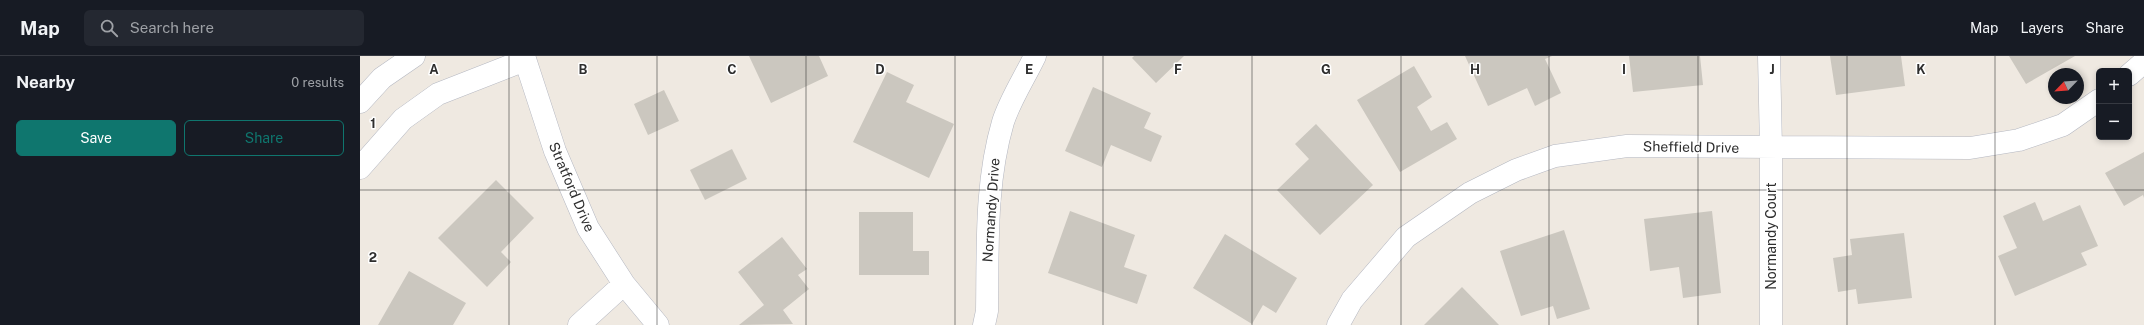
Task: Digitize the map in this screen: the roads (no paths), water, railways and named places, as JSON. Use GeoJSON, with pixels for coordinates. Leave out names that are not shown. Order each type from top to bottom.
{"type":"FeatureCollection","features":[{"type":"Feature","properties":{"kind":"street"},"geometry":{"type":"LineString","coordinates":[[360,102],[382,78],[414,56]]}},
{"type":"Feature","properties":{"kind":"street","name":"Normandy Drive"},"geometry":{"type":"LineString","coordinates":[[984,325],[987,311],[989,209],[995,152],[1003,120],[1035,56]]}},
{"type":"Feature","properties":{"kind":"street"},"geometry":{"type":"LineString","coordinates":[[1768,56],[1771,148]]}},
{"type":"Feature","properties":{"kind":"street"},"geometry":{"type":"LineString","coordinates":[[360,168],[403,119],[438,94],[525,58]]}},
{"type":"Feature","properties":{"kind":"street","name":"Stratford Drive"},"geometry":{"type":"LineString","coordinates":[[525,58],[555,151],[588,228],[624,284],[658,325]]}},
{"type":"Feature","properties":{"kind":"street"},"geometry":{"type":"LineString","coordinates":[[2132,72],[2144,62]]}},
{"type":"Feature","properties":{"kind":"street","name":"Sheffield Drive"},"geometry":{"type":"LineString","coordinates":[[1338,325],[1352,300],[1406,237],[1470,192],[1516,170],[1555,156],[1627,146],[1771,148],[1977,146],[2019,140],[2063,125],[2096,102]]}},
{"type":"Feature","properties":{"kind":"street","name":"Normandy Court"},"geometry":{"type":"LineString","coordinates":[[1771,148],[1771,325]]}},
{"type":"Feature","properties":{"kind":"street"},"geometry":{"type":"LineString","coordinates":[[579,325],[624,284]]}}]}
